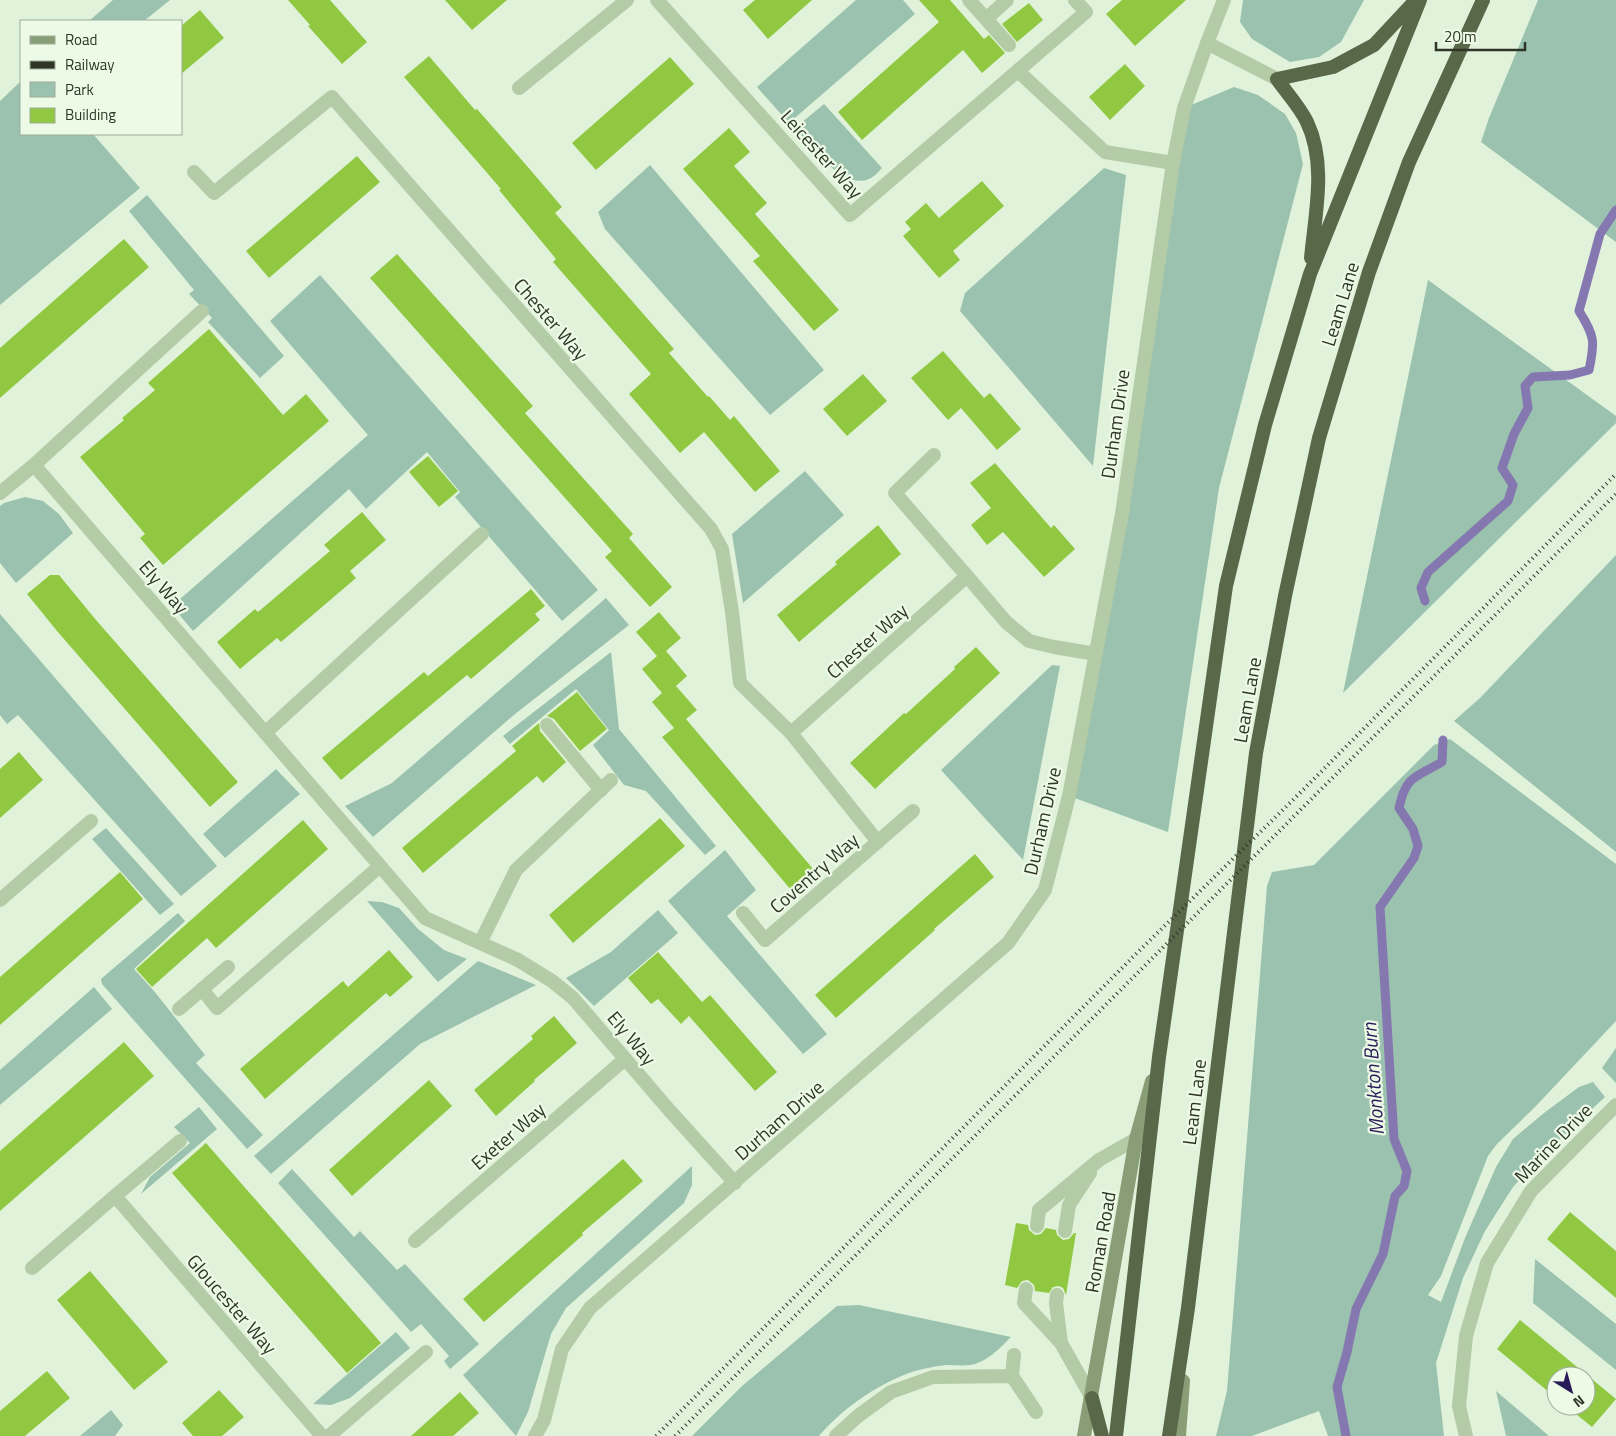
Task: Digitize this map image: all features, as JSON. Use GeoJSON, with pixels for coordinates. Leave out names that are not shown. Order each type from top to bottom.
{"type":"FeatureCollection","features":[{"type":"Feature","properties":{"kind":"highway"},"geometry":{"type":"LineString","coordinates":[[1310,274],[1319,171],[1315,143],[1307,121],[1276,78],[1333,67],[1374,45],[1416,0]]}},
{"type":"Feature","properties":{"kind":"highway","name":"Leam Lane"},"geometry":{"type":"LineString","coordinates":[[1116,1436],[1159,1057],[1226,586],[1265,425],[1310,274],[1420,0]]}},
{"type":"Feature","properties":{"kind":"highway","name":"Leam Lane"},"geometry":{"type":"LineString","coordinates":[[1169,1436],[1188,1308],[1256,753],[1284,596],[1319,438],[1369,272],[1410,162],[1483,0]]}},
{"type":"Feature","properties":{"kind":"highway"},"geometry":{"type":"LineString","coordinates":[[1092,1398],[1102,1436]]}},
{"type":"Feature","properties":{"kind":"main road","name":"Roman Road"},"geometry":{"type":"LineString","coordinates":[[1084,1436],[1136,1139],[1159,1057]]}},
{"type":"Feature","properties":{"kind":"main road"},"geometry":{"type":"LineString","coordinates":[[1179,1436],[1188,1308]]}},
{"type":"Feature","properties":{"kind":"street"},"geometry":{"type":"LineString","coordinates":[[519,88],[627,0]]}},
{"type":"Feature","properties":{"kind":"street","name":"Leicester Way"},"geometry":{"type":"LineString","coordinates":[[657,0],[850,215],[1086,12],[1075,0]]}},
{"type":"Feature","properties":{"kind":"street"},"geometry":{"type":"LineString","coordinates":[[969,0],[1009,45]]}},
{"type":"Feature","properties":{"kind":"street"},"geometry":{"type":"LineString","coordinates":[[986,19],[1007,0]]}},
{"type":"Feature","properties":{"kind":"street","name":"Durham Drive"},"geometry":{"type":"LineString","coordinates":[[535,1436],[544,1420],[562,1349],[590,1308],[1008,943],[1045,890],[1068,796],[1122,514],[1173,163],[1184,108],[1224,0]]}},
{"type":"Feature","properties":{"kind":"street"},"geometry":{"type":"LineString","coordinates":[[1207,43],[1276,78]]}},
{"type":"Feature","properties":{"kind":"street"},"geometry":{"type":"LineString","coordinates":[[1018,71],[1104,152],[1173,163]]}},
{"type":"Feature","properties":{"kind":"street","name":"Chester Way"},"geometry":{"type":"LineString","coordinates":[[194,172],[214,193],[332,97],[711,529],[722,549],[732,612],[740,683],[791,733],[878,842]]}},
{"type":"Feature","properties":{"kind":"street"},"geometry":{"type":"LineString","coordinates":[[0,492],[34,465],[202,311]]}},
{"type":"Feature","properties":{"kind":"street"},"geometry":{"type":"LineString","coordinates":[[934,456],[895,493],[1006,622],[1029,641],[1096,654]]}},
{"type":"Feature","properties":{"kind":"street","name":"Ely Way"},"geometry":{"type":"LineString","coordinates":[[34,465],[425,918],[518,960],[552,981],[573,998],[735,1183]]}},
{"type":"Feature","properties":{"kind":"street"},"geometry":{"type":"LineString","coordinates":[[265,733],[482,534]]}},
{"type":"Feature","properties":{"kind":"street","name":"Chester Way"},"geometry":{"type":"LineString","coordinates":[[791,733],[967,576]]}},
{"type":"Feature","properties":{"kind":"street"},"geometry":{"type":"LineString","coordinates":[[480,943],[516,870],[606,785],[547,725]]}},
{"type":"Feature","properties":{"kind":"street","name":"Coventry Way"},"geometry":{"type":"LineString","coordinates":[[743,913],[765,940],[913,811]]}},
{"type":"Feature","properties":{"kind":"street"},"geometry":{"type":"LineString","coordinates":[[0,900],[91,821]]}},
{"type":"Feature","properties":{"kind":"street"},"geometry":{"type":"LineString","coordinates":[[202,989],[217,1008],[380,866]]}},
{"type":"Feature","properties":{"kind":"street"},"geometry":{"type":"LineString","coordinates":[[178,1009],[228,967]]}},
{"type":"Feature","properties":{"kind":"street","name":"Exeter Way"},"geometry":{"type":"LineString","coordinates":[[415,1241],[625,1059]]}},
{"type":"Feature","properties":{"kind":"street","name":"Marine Drive"},"geometry":{"type":"LineString","coordinates":[[1466,1436],[1459,1406],[1466,1336],[1487,1263],[1531,1191],[1616,1105]]}},
{"type":"Feature","properties":{"kind":"street"},"geometry":{"type":"LineString","coordinates":[[1037,1226],[1039,1210],[1099,1160],[1136,1139]]}},
{"type":"Feature","properties":{"kind":"street"},"geometry":{"type":"LineString","coordinates":[[32,1268],[180,1141]]}},
{"type":"Feature","properties":{"kind":"street"},"geometry":{"type":"LineString","coordinates":[[1065,1231],[1069,1205],[1099,1160]]}},
{"type":"Feature","properties":{"kind":"street","name":"Gloucester Way"},"geometry":{"type":"LineString","coordinates":[[115,1196],[322,1436]]}},
{"type":"Feature","properties":{"kind":"street"},"geometry":{"type":"LineString","coordinates":[[1026,1289],[1024,1303],[1061,1343],[1092,1398]]}},
{"type":"Feature","properties":{"kind":"street"},"geometry":{"type":"LineString","coordinates":[[1057,1294],[1056,1303],[1061,1343]]}},
{"type":"Feature","properties":{"kind":"street"},"geometry":{"type":"LineString","coordinates":[[329,1436],[426,1352]]}},
{"type":"Feature","properties":{"kind":"street"},"geometry":{"type":"LineString","coordinates":[[1014,1356],[1012,1376],[1036,1412]]}},
{"type":"Feature","properties":{"kind":"street"},"geometry":{"type":"LineString","coordinates":[[836,1436],[858,1416],[891,1392],[933,1378],[1012,1376]]}},
{"type":"Feature","properties":{"kind":"green space"},"geometry":{"type":"Polygon","coordinates":[[[113,0],[170,0],[145,20],[90,20],[113,0]]]}},
{"type":"Feature","properties":{"kind":"green space"},"geometry":{"type":"Polygon","coordinates":[[[856,0],[903,0],[915,14],[789,123],[757,87],[856,0]]]}},
{"type":"Feature","properties":{"kind":"green space"},"geometry":{"type":"Polygon","coordinates":[[[1243,0],[1364,0],[1341,42],[1319,57],[1290,62],[1252,39],[1240,22],[1243,0]]]}},
{"type":"Feature","properties":{"kind":"green space"},"geometry":{"type":"Polygon","coordinates":[[[1538,0],[1616,0],[1616,242],[1481,142],[1489,118],[1538,0]]]}},
{"type":"Feature","properties":{"kind":"green space"},"geometry":{"type":"Polygon","coordinates":[[[20,82],[20,135],[94,135],[140,188],[0,305],[0,101],[20,82]]]}},
{"type":"Feature","properties":{"kind":"green space"},"geometry":{"type":"Polygon","coordinates":[[[1234,87],[1258,95],[1285,114],[1296,133],[1303,164],[1219,488],[1168,832],[1069,796],[1184,108],[1234,87]]]}},
{"type":"Feature","properties":{"kind":"green space"},"geometry":{"type":"Polygon","coordinates":[[[824,104],[882,168],[871,178],[861,181],[850,179],[839,173],[819,155],[795,128],[824,104]]]}},
{"type":"Feature","properties":{"kind":"green space"},"geometry":{"type":"Polygon","coordinates":[[[650,165],[824,370],[770,415],[605,229],[598,212],[650,165]]]}},
{"type":"Feature","properties":{"kind":"green space"},"geometry":{"type":"Polygon","coordinates":[[[1104,168],[1126,175],[1093,466],[960,311],[965,293],[1104,168]]]}},
{"type":"Feature","properties":{"kind":"green space"},"geometry":{"type":"Polygon","coordinates":[[[147,195],[284,356],[260,378],[208,322],[212,318],[189,294],[194,290],[129,211],[147,195]]]}},
{"type":"Feature","properties":{"kind":"green space"},"geometry":{"type":"Polygon","coordinates":[[[320,275],[598,590],[562,621],[455,497],[460,492],[427,452],[366,509],[349,489],[193,631],[172,606],[368,435],[270,321],[320,275]]]}},
{"type":"Feature","properties":{"kind":"green space"},"geometry":{"type":"Polygon","coordinates":[[[1428,280],[1616,416],[1616,423],[1343,693],[1428,280]]]}},
{"type":"Feature","properties":{"kind":"green space"},"geometry":{"type":"Polygon","coordinates":[[[805,471],[844,515],[743,603],[732,534],[805,471]]]}},
{"type":"Feature","properties":{"kind":"green space"},"geometry":{"type":"Polygon","coordinates":[[[25,497],[43,501],[59,514],[73,533],[16,583],[0,563],[0,506],[25,497]]]}},
{"type":"Feature","properties":{"kind":"green space"},"geometry":{"type":"Polygon","coordinates":[[[1616,555],[1616,852],[1454,721],[1480,698],[1616,555]]]}},
{"type":"Feature","properties":{"kind":"green space"},"geometry":{"type":"Polygon","coordinates":[[[606,598],[629,625],[515,714],[373,837],[345,806],[392,783],[606,598]]]}},
{"type":"Feature","properties":{"kind":"green space"},"geometry":{"type":"Polygon","coordinates":[[[0,614],[217,866],[181,896],[18,715],[7,724],[0,715],[0,614]]]}},
{"type":"Feature","properties":{"kind":"green space"},"geometry":{"type":"Polygon","coordinates":[[[611,652],[619,729],[716,846],[705,855],[646,791],[624,785],[593,745],[609,730],[576,689],[510,744],[503,736],[611,652]]]}},
{"type":"Feature","properties":{"kind":"green space"},"geometry":{"type":"Polygon","coordinates":[[[1052,665],[1060,666],[1023,860],[941,770],[1052,665]]]}},
{"type":"Feature","properties":{"kind":"green space"},"geometry":{"type":"Polygon","coordinates":[[[1450,739],[1616,864],[1616,1021],[1535,1107],[1497,1144],[1488,1156],[1441,1276],[1428,1295],[1441,1302],[1465,1238],[1496,1167],[1513,1139],[1579,1087],[1593,1082],[1605,1097],[1541,1157],[1513,1187],[1485,1231],[1463,1278],[1436,1363],[1444,1436],[1328,1436],[1319,1411],[1252,1436],[1216,1436],[1227,1391],[1267,886],[1272,872],[1314,865],[1434,745],[1450,739]]]}},
{"type":"Feature","properties":{"kind":"green space"},"geometry":{"type":"Polygon","coordinates":[[[276,769],[300,794],[225,858],[203,834],[276,769]]]}},
{"type":"Feature","properties":{"kind":"green space"},"geometry":{"type":"Polygon","coordinates":[[[106,828],[174,904],[160,915],[92,839],[106,828]]]}},
{"type":"Feature","properties":{"kind":"green space"},"geometry":{"type":"Polygon","coordinates":[[[725,850],[756,890],[727,916],[827,1034],[803,1054],[668,901],[725,850]]]}},
{"type":"Feature","properties":{"kind":"green space"},"geometry":{"type":"Polygon","coordinates":[[[367,901],[382,902],[399,908],[418,929],[444,950],[467,959],[438,982],[367,901]]]}},
{"type":"Feature","properties":{"kind":"green space"},"geometry":{"type":"Polygon","coordinates":[[[658,910],[678,933],[594,1006],[566,978],[611,952],[658,910]]]}},
{"type":"Feature","properties":{"kind":"green space"},"geometry":{"type":"Polygon","coordinates":[[[178,913],[185,921],[134,969],[205,1055],[196,1063],[263,1135],[247,1149],[102,984],[101,979],[178,913]]]}},
{"type":"Feature","properties":{"kind":"green space"},"geometry":{"type":"Polygon","coordinates":[[[478,961],[536,985],[420,1044],[271,1174],[254,1156],[478,961]]]}},
{"type":"Feature","properties":{"kind":"green space"},"geometry":{"type":"Polygon","coordinates":[[[94,987],[112,1009],[0,1105],[0,1070],[94,987]]]}},
{"type":"Feature","properties":{"kind":"green space"},"geometry":{"type":"Polygon","coordinates":[[[1616,1048],[1616,1083],[1602,1068],[1616,1048]]]}},
{"type":"Feature","properties":{"kind":"green space"},"geometry":{"type":"Polygon","coordinates":[[[199,1107],[217,1129],[141,1194],[150,1177],[190,1143],[174,1127],[199,1107]]]}},
{"type":"Feature","properties":{"kind":"green space"},"geometry":{"type":"Polygon","coordinates":[[[692,1166],[692,1185],[684,1203],[566,1308],[551,1334],[528,1412],[516,1436],[463,1375],[692,1166]]]}},
{"type":"Feature","properties":{"kind":"green space"},"geometry":{"type":"Polygon","coordinates":[[[292,1169],[354,1237],[360,1231],[397,1270],[405,1264],[479,1344],[450,1369],[444,1361],[449,1356],[421,1324],[411,1332],[278,1183],[292,1169]]]}},
{"type":"Feature","properties":{"kind":"green space"},"geometry":{"type":"Polygon","coordinates":[[[1535,1259],[1616,1324],[1616,1370],[1533,1303],[1535,1259]]]}},
{"type":"Feature","properties":{"kind":"green space"},"geometry":{"type":"Polygon","coordinates":[[[859,1305],[1011,1337],[992,1354],[976,1364],[947,1365],[923,1369],[884,1384],[849,1407],[819,1436],[692,1436],[741,1387],[837,1306],[859,1305]]]}},
{"type":"Feature","properties":{"kind":"green space"},"geometry":{"type":"Polygon","coordinates":[[[396,1332],[410,1348],[350,1398],[331,1405],[313,1404],[396,1332]]]}},
{"type":"Feature","properties":{"kind":"green space"},"geometry":{"type":"Polygon","coordinates":[[[1496,1391],[1549,1436],[1506,1436],[1496,1391]]]}},
{"type":"Feature","properties":{"kind":"green space"},"geometry":{"type":"Polygon","coordinates":[[[111,1410],[123,1425],[115,1436],[80,1436],[111,1410]]]}},
{"type":"Feature","properties":{"kind":"building"},"geometry":{"type":"Polygon","coordinates":[[[288,0],[330,0],[367,42],[342,64],[288,0]]]}},
{"type":"Feature","properties":{"kind":"building"},"geometry":{"type":"Polygon","coordinates":[[[445,0],[507,0],[472,30],[445,0]]]}},
{"type":"Feature","properties":{"kind":"building"},"geometry":{"type":"Polygon","coordinates":[[[755,0],[812,0],[768,39],[743,10],[755,0]]]}},
{"type":"Feature","properties":{"kind":"building"},"geometry":{"type":"Polygon","coordinates":[[[919,0],[950,0],[984,39],[989,35],[1005,53],[982,73],[963,50],[862,140],[838,112],[939,22],[919,0]]]}},
{"type":"Feature","properties":{"kind":"building"},"geometry":{"type":"Polygon","coordinates":[[[1122,0],[1186,0],[1135,46],[1106,14],[1122,0]]]}},
{"type":"Feature","properties":{"kind":"building"},"geometry":{"type":"Polygon","coordinates":[[[1029,3],[1043,20],[1017,42],[1002,24],[1029,3]]]}},
{"type":"Feature","properties":{"kind":"building"},"geometry":{"type":"Polygon","coordinates":[[[200,10],[224,38],[182,73],[182,25],[200,10]]]}},
{"type":"Feature","properties":{"kind":"building"},"geometry":{"type":"Polygon","coordinates":[[[429,56],[562,207],[555,213],[674,349],[669,353],[730,420],[734,416],[780,471],[755,492],[704,432],[680,453],[629,394],[651,374],[553,262],[556,259],[499,190],[501,189],[404,77],[429,56]]]}},
{"type":"Feature","properties":{"kind":"building"},"geometry":{"type":"Polygon","coordinates":[[[670,57],[694,84],[596,170],[572,143],[670,57]]]}},
{"type":"Feature","properties":{"kind":"building"},"geometry":{"type":"Polygon","coordinates":[[[1125,64],[1145,86],[1110,120],[1089,97],[1125,64]]]}},
{"type":"Feature","properties":{"kind":"building"},"geometry":{"type":"Polygon","coordinates":[[[729,128],[750,152],[734,166],[767,203],[755,214],[839,310],[814,331],[753,261],[760,256],[683,169],[729,128]]]}},
{"type":"Feature","properties":{"kind":"building"},"geometry":{"type":"Polygon","coordinates":[[[357,156],[380,182],[269,278],[246,251],[357,156]]]}},
{"type":"Feature","properties":{"kind":"building"},"geometry":{"type":"Polygon","coordinates":[[[982,181],[1004,206],[953,251],[960,260],[939,278],[903,236],[911,229],[905,222],[926,203],[939,218],[982,181]]]}},
{"type":"Feature","properties":{"kind":"building"},"geometry":{"type":"Polygon","coordinates":[[[124,239],[149,267],[0,398],[0,348],[124,239]]]}},
{"type":"Feature","properties":{"kind":"building"},"geometry":{"type":"Polygon","coordinates":[[[397,254],[533,406],[525,413],[633,534],[629,538],[672,587],[650,607],[605,557],[612,551],[370,278],[397,254]]]}},
{"type":"Feature","properties":{"kind":"building"},"geometry":{"type":"Polygon","coordinates":[[[209,329],[283,415],[306,394],[329,421],[163,565],[140,538],[145,534],[80,457],[124,420],[122,418],[155,390],[148,383],[209,329]]]}},
{"type":"Feature","properties":{"kind":"building"},"geometry":{"type":"Polygon","coordinates":[[[943,351],[984,398],[990,393],[1021,429],[997,450],[961,408],[948,420],[911,378],[943,351]]]}},
{"type":"Feature","properties":{"kind":"building"},"geometry":{"type":"Polygon","coordinates":[[[863,374],[887,401],[847,436],[823,409],[863,374]]]}},
{"type":"Feature","properties":{"kind":"building"},"geometry":{"type":"Polygon","coordinates":[[[428,456],[458,491],[439,507],[409,472],[428,456]]]}},
{"type":"Feature","properties":{"kind":"building"},"geometry":{"type":"Polygon","coordinates":[[[995,463],[1051,528],[1054,525],[1075,549],[1044,577],[1003,532],[987,545],[971,525],[991,508],[970,483],[995,463]]]}},
{"type":"Feature","properties":{"kind":"building"},"geometry":{"type":"Polygon","coordinates":[[[362,512],[386,540],[350,571],[356,578],[281,642],[277,638],[240,669],[217,642],[255,609],[258,612],[330,551],[324,545],[362,512]]]}},
{"type":"Feature","properties":{"kind":"building"},"geometry":{"type":"Polygon","coordinates":[[[878,525],[901,554],[799,642],[777,615],[837,564],[835,562],[878,525]]]}},
{"type":"Feature","properties":{"kind":"building"},"geometry":{"type":"Polygon","coordinates":[[[50,575],[59,575],[238,782],[210,807],[27,594],[50,575]]]}},
{"type":"Feature","properties":{"kind":"building"},"geometry":{"type":"Polygon","coordinates":[[[531,589],[545,606],[535,614],[540,620],[471,679],[467,675],[341,780],[322,758],[424,672],[428,676],[531,589]]]}},
{"type":"Feature","properties":{"kind":"building"},"geometry":{"type":"Polygon","coordinates":[[[659,612],[681,638],[666,651],[687,676],[676,686],[697,710],[686,719],[814,870],[791,890],[662,737],[674,728],[652,702],[662,693],[642,669],[657,656],[636,632],[659,612]]]}},
{"type":"Feature","properties":{"kind":"building"},"geometry":{"type":"Polygon","coordinates":[[[976,647],[1000,673],[875,789],[850,763],[955,669],[954,667],[976,647]]]}},
{"type":"Feature","properties":{"kind":"building"},"geometry":{"type":"Polygon","coordinates":[[[577,692],[607,729],[580,751],[554,719],[547,716],[577,692]]]}},
{"type":"Feature","properties":{"kind":"building"},"geometry":{"type":"Polygon","coordinates":[[[539,723],[540,731],[566,762],[543,783],[537,776],[423,873],[402,848],[516,751],[512,746],[539,723]]]}},
{"type":"Feature","properties":{"kind":"building"},"geometry":{"type":"Polygon","coordinates":[[[19,752],[43,780],[0,818],[0,769],[19,752]]]}},
{"type":"Feature","properties":{"kind":"building"},"geometry":{"type":"Polygon","coordinates":[[[660,818],[685,846],[573,943],[549,915],[660,818]]]}},
{"type":"Feature","properties":{"kind":"building"},"geometry":{"type":"Polygon","coordinates":[[[303,820],[328,849],[216,948],[207,938],[152,987],[136,969],[303,820]]]}},
{"type":"Feature","properties":{"kind":"building"},"geometry":{"type":"Polygon","coordinates":[[[975,854],[994,877],[836,1018],[815,995],[975,854]]]}},
{"type":"Feature","properties":{"kind":"building"},"geometry":{"type":"Polygon","coordinates":[[[120,872],[143,899],[0,1025],[0,977],[120,872]]]}},
{"type":"Feature","properties":{"kind":"building"},"geometry":{"type":"Polygon","coordinates":[[[389,950],[413,977],[390,997],[386,993],[265,1099],[240,1069],[343,981],[348,987],[389,950]]]}},
{"type":"Feature","properties":{"kind":"building"},"geometry":{"type":"Polygon","coordinates":[[[658,952],[702,1002],[710,995],[777,1072],[755,1091],[689,1016],[681,1024],[658,999],[651,1004],[628,978],[658,952]]]}},
{"type":"Feature","properties":{"kind":"building"},"geometry":{"type":"Polygon","coordinates":[[[554,1016],[577,1043],[496,1116],[474,1090],[533,1039],[531,1036],[554,1016]]]}},
{"type":"Feature","properties":{"kind":"building"},"geometry":{"type":"Polygon","coordinates":[[[124,1042],[154,1076],[0,1211],[0,1151],[124,1042]]]}},
{"type":"Feature","properties":{"kind":"building"},"geometry":{"type":"Polygon","coordinates":[[[429,1080],[452,1106],[352,1196],[329,1170],[429,1080]]]}},
{"type":"Feature","properties":{"kind":"building"},"geometry":{"type":"Polygon","coordinates":[[[206,1143],[381,1343],[347,1373],[172,1173],[206,1143]]]}},
{"type":"Feature","properties":{"kind":"building"},"geometry":{"type":"Polygon","coordinates":[[[623,1159],[643,1181],[582,1233],[583,1235],[484,1322],[463,1299],[623,1159]]]}},
{"type":"Feature","properties":{"kind":"building"},"geometry":{"type":"Polygon","coordinates":[[[1570,1212],[1616,1251],[1616,1298],[1547,1239],[1570,1212]]]}},
{"type":"Feature","properties":{"kind":"building"},"geometry":{"type":"Polygon","coordinates":[[[1016,1223],[1028,1225],[1029,1230],[1035,1235],[1041,1234],[1046,1228],[1056,1230],[1057,1235],[1063,1240],[1069,1239],[1076,1233],[1066,1295],[1063,1288],[1059,1286],[1053,1287],[1049,1293],[1035,1291],[1034,1285],[1028,1280],[1022,1281],[1017,1288],[1005,1285],[1016,1223]]]}},
{"type":"Feature","properties":{"kind":"building"},"geometry":{"type":"Polygon","coordinates":[[[90,1271],[168,1362],[134,1390],[57,1300],[90,1271]]]}},
{"type":"Feature","properties":{"kind":"building"},"geometry":{"type":"Polygon","coordinates":[[[1520,1320],[1576,1366],[1546,1366],[1546,1390],[1497,1349],[1520,1320]]]}},
{"type":"Feature","properties":{"kind":"building"},"geometry":{"type":"Polygon","coordinates":[[[47,1371],[70,1398],[25,1436],[0,1436],[0,1411],[47,1371]]]}},
{"type":"Feature","properties":{"kind":"building"},"geometry":{"type":"Polygon","coordinates":[[[1596,1383],[1616,1399],[1592,1427],[1578,1416],[1596,1416],[1596,1383]]]}},
{"type":"Feature","properties":{"kind":"building"},"geometry":{"type":"Polygon","coordinates":[[[219,1390],[244,1417],[222,1436],[193,1436],[182,1423],[219,1390]]]}},
{"type":"Feature","properties":{"kind":"building"},"geometry":{"type":"Polygon","coordinates":[[[460,1392],[479,1413],[453,1436],[411,1436],[460,1392]]]}},
{"type":"Feature","properties":{"kind":"waterway","name":"Monkton Burn"},"geometry":{"type":"LineString","coordinates":[[1425,601],[1421,588],[1428,572],[1508,501],[1513,485],[1502,468],[1514,434],[1528,408],[1525,386],[1533,377],[1570,375],[1589,370],[1593,346],[1591,333],[1579,311],[1600,234],[1616,210]]}},
{"type":"Feature","properties":{"kind":"waterway","name":"Monkton Burn"},"geometry":{"type":"LineString","coordinates":[[1346,1436],[1337,1387],[1356,1309],[1383,1254],[1395,1196],[1404,1186],[1407,1171],[1394,1139],[1380,907],[1414,858],[1418,846],[1413,829],[1399,808],[1405,789],[1418,775],[1442,762],[1443,740]]}},
{"type":"Feature","properties":{"kind":"railway"},"geometry":{"type":"LineString","coordinates":[[656,1436],[1133,957],[1305,788],[1616,474]]}},
{"type":"Feature","properties":{"kind":"railway"},"geometry":{"type":"LineString","coordinates":[[675,1436],[1616,494]]}}]}
